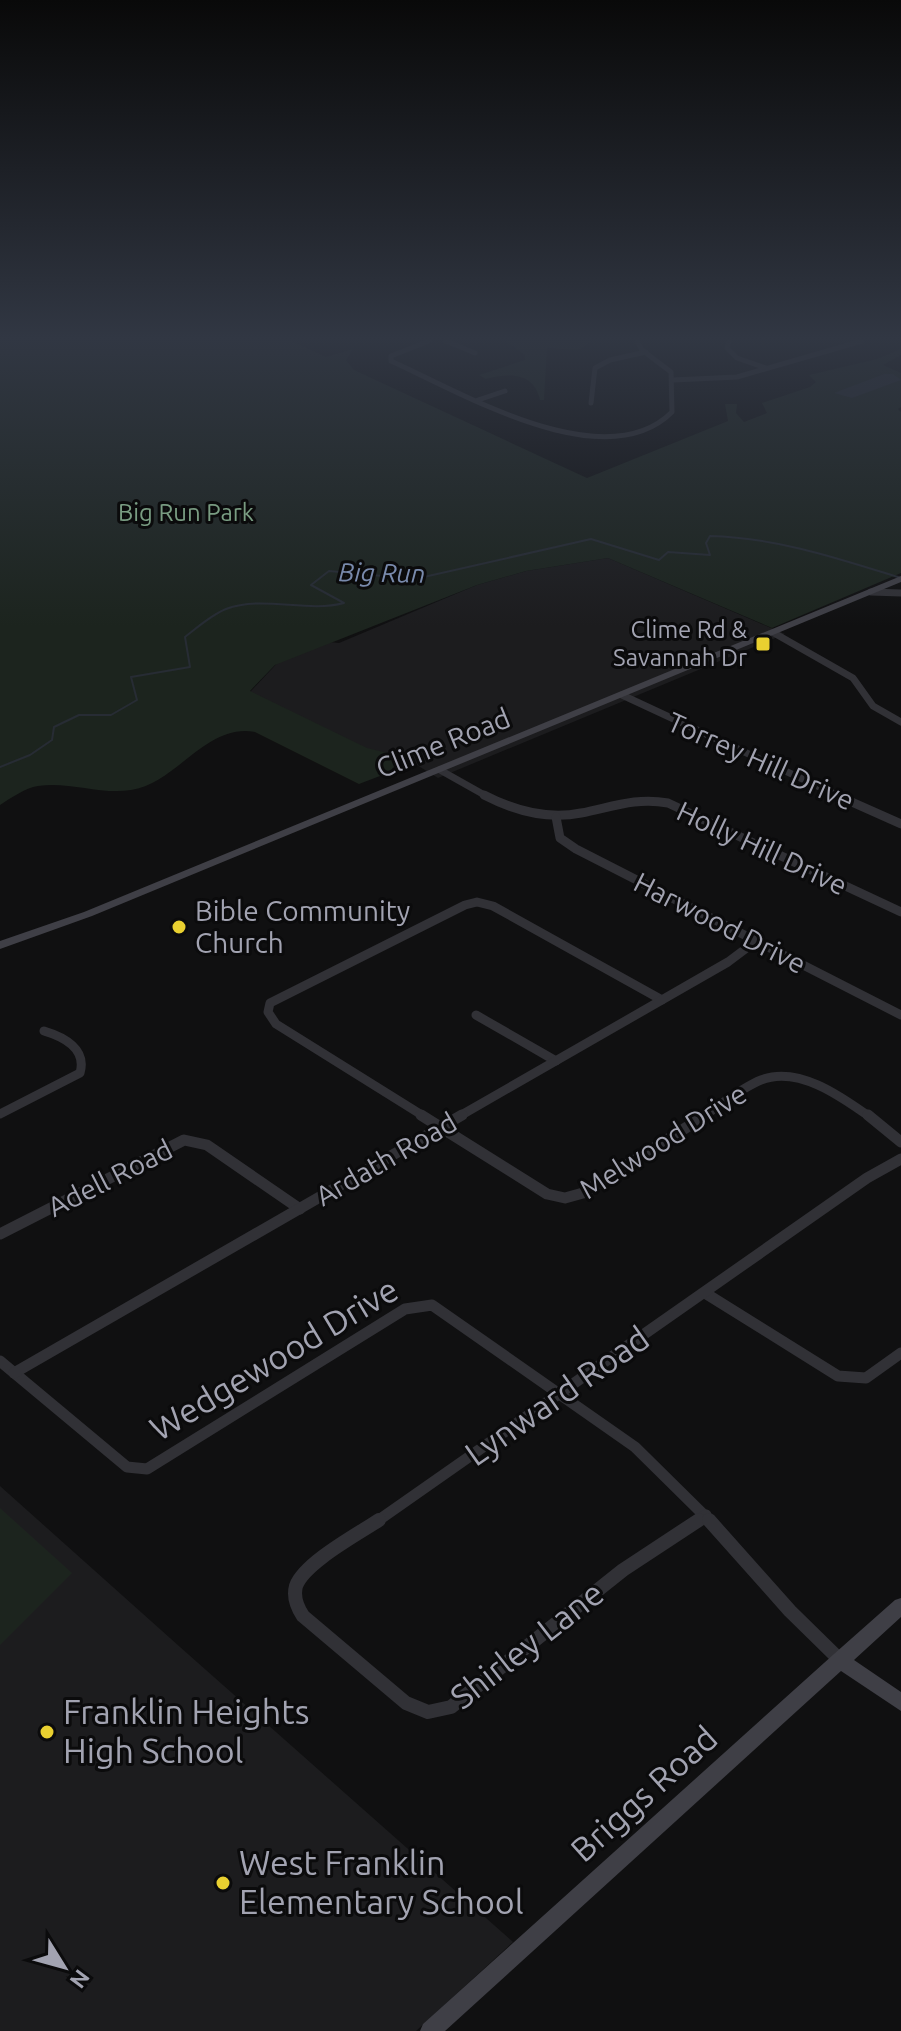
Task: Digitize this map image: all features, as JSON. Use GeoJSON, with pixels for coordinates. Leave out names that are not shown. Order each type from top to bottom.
{"type":"FeatureCollection","features":[{"type":"Feature","properties":{"kind":"main road","name":"Clime Road"},"geometry":{"type":"LineString","coordinates":[[0,945],[88,914],[901,579]]}},
{"type":"Feature","properties":{"kind":"main road","name":"Briggs Road"},"geometry":{"type":"LineString","coordinates":[[433,2030],[901,1606]]}},
{"type":"Feature","properties":{"kind":"main road","name":"Wedgewood Drive"},"geometry":{"type":"LineString","coordinates":[[840,1660],[901,1702]]}},
{"type":"Feature","properties":{"kind":"street"},"geometry":{"type":"LineString","coordinates":[[871,592],[901,593]]}},
{"type":"Feature","properties":{"kind":"street"},"geometry":{"type":"LineString","coordinates":[[774,633],[846,673],[858,683],[873,706],[901,722]]}},
{"type":"Feature","properties":{"kind":"street","name":"Torrey Hill Drive"},"geometry":{"type":"LineString","coordinates":[[622,695],[694,731],[901,824]]}},
{"type":"Feature","properties":{"kind":"street","name":"Holly Hill Drive"},"geometry":{"type":"LineString","coordinates":[[440,770],[509,808],[556,817],[575,815],[631,799],[668,803],[901,912]]}},
{"type":"Feature","properties":{"kind":"street","name":"Harwood Drive"},"geometry":{"type":"LineString","coordinates":[[556,817],[560,838],[576,849],[901,1015]]}},
{"type":"Feature","properties":{"kind":"street","name":"Melwood Drive"},"geometry":{"type":"LineString","coordinates":[[662,1000],[493,906],[477,902],[465,905],[280,997],[270,1003],[268,1012],[276,1024],[547,1194],[566,1199],[583,1193],[761,1080],[775,1075],[796,1076],[810,1082],[880,1123],[901,1142]]}},
{"type":"Feature","properties":{"kind":"street","name":"Ardath Road"},"geometry":{"type":"LineString","coordinates":[[14,1373],[728,962],[756,941]]}},
{"type":"Feature","properties":{"kind":"street"},"geometry":{"type":"LineString","coordinates":[[476,1015],[556,1061]]}},
{"type":"Feature","properties":{"kind":"street"},"geometry":{"type":"LineString","coordinates":[[0,1114],[80,1073],[84,1065],[82,1056],[58,1034],[44,1031]]}},
{"type":"Feature","properties":{"kind":"street","name":"Adell Road"},"geometry":{"type":"LineString","coordinates":[[0,1234],[184,1140],[207,1145],[300,1209]]}},
{"type":"Feature","properties":{"kind":"street","name":"Lynward Road"},"geometry":{"type":"LineString","coordinates":[[350,1656],[299,1611],[293,1595],[303,1574],[867,1178],[901,1159]]}},
{"type":"Feature","properties":{"kind":"street"},"geometry":{"type":"LineString","coordinates":[[705,1293],[838,1376],[857,1381],[870,1378],[901,1353]]}},
{"type":"Feature","properties":{"kind":"street","name":"Wedgewood Drive"},"geometry":{"type":"LineString","coordinates":[[0,1361],[127,1467],[147,1469],[413,1305],[432,1305],[562,1393],[635,1447],[706,1515],[790,1611],[840,1660]]}},
{"type":"Feature","properties":{"kind":"street","name":"Shirley Lane"},"geometry":{"type":"LineString","coordinates":[[350,1656],[419,1711],[443,1711],[654,1547],[706,1515]]}},
{"type":"Feature","properties":{"kind":"shaded area"},"geometry":{"type":"Polygon","coordinates":[[[608,558],[785,634],[438,778],[404,757],[367,749],[250,692],[300,639],[339,643],[477,585],[526,571],[608,558]]]}},
{"type":"Feature","properties":{"kind":"shaded area","name":"West Franklin Elementary School"},"geometry":{"type":"Polygon","coordinates":[[[0,1486],[513,1942],[416,2031],[0,2031],[0,1486]]]}},
{"type":"Feature","properties":{"kind":"green space","name":"Big Run Park"},"geometry":{"type":"Polygon","coordinates":[[[0,436],[496,436],[587,478],[691,436],[901,436],[901,573],[772,628],[608,558],[526,571],[477,585],[275,665],[250,691],[367,748],[404,757],[414,763],[359,784],[255,732],[237,732],[221,736],[148,785],[120,791],[38,786],[0,805],[0,436]]]}},
{"type":"Feature","properties":{"kind":"green space"},"geometry":{"type":"Polygon","coordinates":[[[0,1508],[72,1573],[0,1645],[0,1508]]]}},
{"type":"Feature","properties":{"kind":"waterway","name":"Big Run"},"geometry":{"type":"LineString","coordinates":[[0,767],[30,755],[52,740],[54,727],[79,715],[111,715],[137,700],[131,677],[190,667],[185,637],[226,609],[255,604],[330,606],[344,603],[311,585],[329,571],[415,579],[591,539],[659,560],[668,552],[710,555],[706,543],[710,536],[783,545],[901,578]]}},
{"type":"Feature","properties":{"kind":"place","name":"Clime Rd & Savannah Dr"},"geometry":{"type":"Point","coordinates":[763,644]}},
{"type":"Feature","properties":{"kind":"place","name":"Bible Community Church"},"geometry":{"type":"Point","coordinates":[179,927]}},
{"type":"Feature","properties":{"kind":"place","name":"Franklin Heights High School"},"geometry":{"type":"Point","coordinates":[47,1732]}},
{"type":"Feature","properties":{"kind":"place","name":"West Franklin Elementary School"},"geometry":{"type":"Point","coordinates":[223,1883]}}]}
